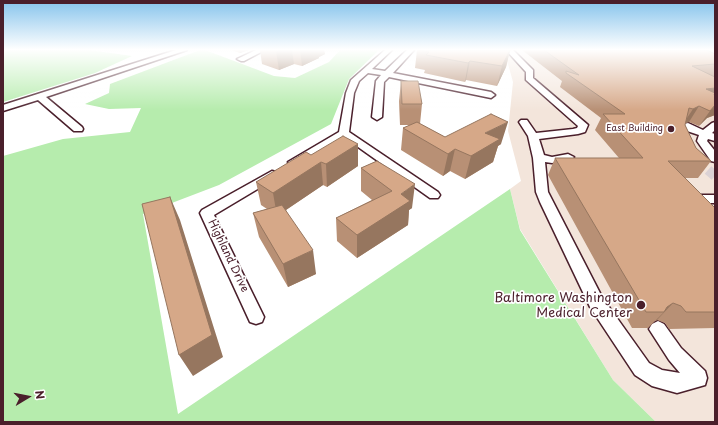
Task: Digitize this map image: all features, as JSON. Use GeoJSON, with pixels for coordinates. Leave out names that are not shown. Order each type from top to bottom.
{"type":"FeatureCollection","features":[{"type":"Feature","properties":{"kind":"street"},"geometry":{"type":"LineString","coordinates":[[3,108],[123,70]]}},
{"type":"Feature","properties":{"kind":"street"},"geometry":{"type":"LineString","coordinates":[[434,195],[344,133],[350,92],[355,80],[366,70],[491,96]]}},
{"type":"Feature","properties":{"kind":"street"},"geometry":{"type":"LineString","coordinates":[[377,117],[380,81],[392,70]]}},
{"type":"Feature","properties":{"kind":"street"},"geometry":{"type":"LineString","coordinates":[[528,70],[530,72],[529,78],[543,92],[583,125],[582,130],[574,132],[533,136]]}},
{"type":"Feature","properties":{"kind":"street"},"geometry":{"type":"LineString","coordinates":[[40,97],[78,129]]}},
{"type":"Feature","properties":{"kind":"street"},"geometry":{"type":"LineString","coordinates":[[524,122],[533,136],[539,158],[542,192],[546,202],[596,302],[627,348],[642,369],[659,379],[677,383],[698,378],[674,354],[658,329]]}},
{"type":"Feature","properties":{"kind":"street"},"geometry":{"type":"LineString","coordinates":[[700,142],[715,125]]}},
{"type":"Feature","properties":{"kind":"street"},"geometry":{"type":"LineString","coordinates":[[688,126],[700,142],[711,161]]}},
{"type":"Feature","properties":{"kind":"street","name":"Highland Drive"},"geometry":{"type":"LineString","coordinates":[[256,317],[207,213],[344,133]]}},
{"type":"Feature","properties":{"kind":"street"},"geometry":{"type":"LineString","coordinates":[[700,142],[715,138]]}},
{"type":"Feature","properties":{"kind":"street"},"geometry":{"type":"LineString","coordinates":[[539,158],[552,160],[568,157]]}},
{"type":"Feature","properties":{"kind":"street"},"geometry":{"type":"LineString","coordinates":[[715,199],[698,199],[700,205],[715,221]]}},
{"type":"Feature","properties":{"kind":"shaded area","name":"Baltimore Washington Medical Center"},"geometry":{"type":"Polygon","coordinates":[[[510,70],[715,70],[715,422],[656,422],[613,380],[520,229],[510,189],[521,181],[508,131],[513,82],[510,70]]]}},
{"type":"Feature","properties":{"kind":"green space"},"geometry":{"type":"Polygon","coordinates":[[[3,70],[102,70],[95,73],[3,102],[3,70]]]}},
{"type":"Feature","properties":{"kind":"green space"},"geometry":{"type":"Polygon","coordinates":[[[147,70],[258,70],[274,76],[295,78],[312,70],[358,70],[349,79],[331,124],[219,185],[143,214],[178,414],[510,189],[520,230],[613,380],[656,422],[3,422],[3,156],[63,139],[130,132],[141,108],[109,109],[85,104],[109,93],[110,84],[147,70]]]}},
{"type":"Feature","properties":{"kind":"building"},"geometry":{"type":"Polygon","coordinates":[[[572,70],[700,70],[715,77],[715,88],[706,89],[715,93],[715,105],[710,111],[699,106],[693,109],[689,108],[685,125],[696,148],[711,161],[668,161],[715,208],[715,312],[686,312],[681,306],[673,303],[667,307],[664,312],[646,312],[555,158],[643,158],[603,114],[625,114],[566,73],[566,71],[579,75],[572,70]]]}},
{"type":"Feature","properties":{"kind":"building"},"geometry":{"type":"Polygon","coordinates":[[[401,81],[418,81],[422,104],[402,104],[401,81]]]}},
{"type":"Feature","properties":{"kind":"building"},"geometry":{"type":"Polygon","coordinates":[[[491,114],[508,122],[485,133],[500,139],[471,156],[455,149],[448,154],[403,128],[417,122],[445,137],[491,114]]]}},
{"type":"Feature","properties":{"kind":"building"},"geometry":{"type":"Polygon","coordinates":[[[343,136],[358,144],[326,164],[321,162],[273,193],[256,182],[306,152],[311,155],[343,136]]]}},
{"type":"Feature","properties":{"kind":"building"},"geometry":{"type":"Polygon","coordinates":[[[377,161],[415,184],[401,194],[410,201],[357,235],[336,218],[392,191],[361,168],[377,161]]]}},
{"type":"Feature","properties":{"kind":"building"},"geometry":{"type":"Polygon","coordinates":[[[170,197],[212,335],[179,355],[142,204],[170,197]]]}},
{"type":"Feature","properties":{"kind":"building"},"geometry":{"type":"Polygon","coordinates":[[[282,205],[313,250],[283,264],[253,213],[282,205]]]}},
{"type":"Feature","properties":{"kind":"tunnel"},"geometry":{"type":"LineString","coordinates":[[708,170],[715,176]]}},
{"type":"Feature","properties":{"kind":"place","name":"East Building"},"geometry":{"type":"Point","coordinates":[671,129]}},
{"type":"Feature","properties":{"kind":"place","name":"Baltimore Washington Medical Center"},"geometry":{"type":"Point","coordinates":[641,305]}}]}
